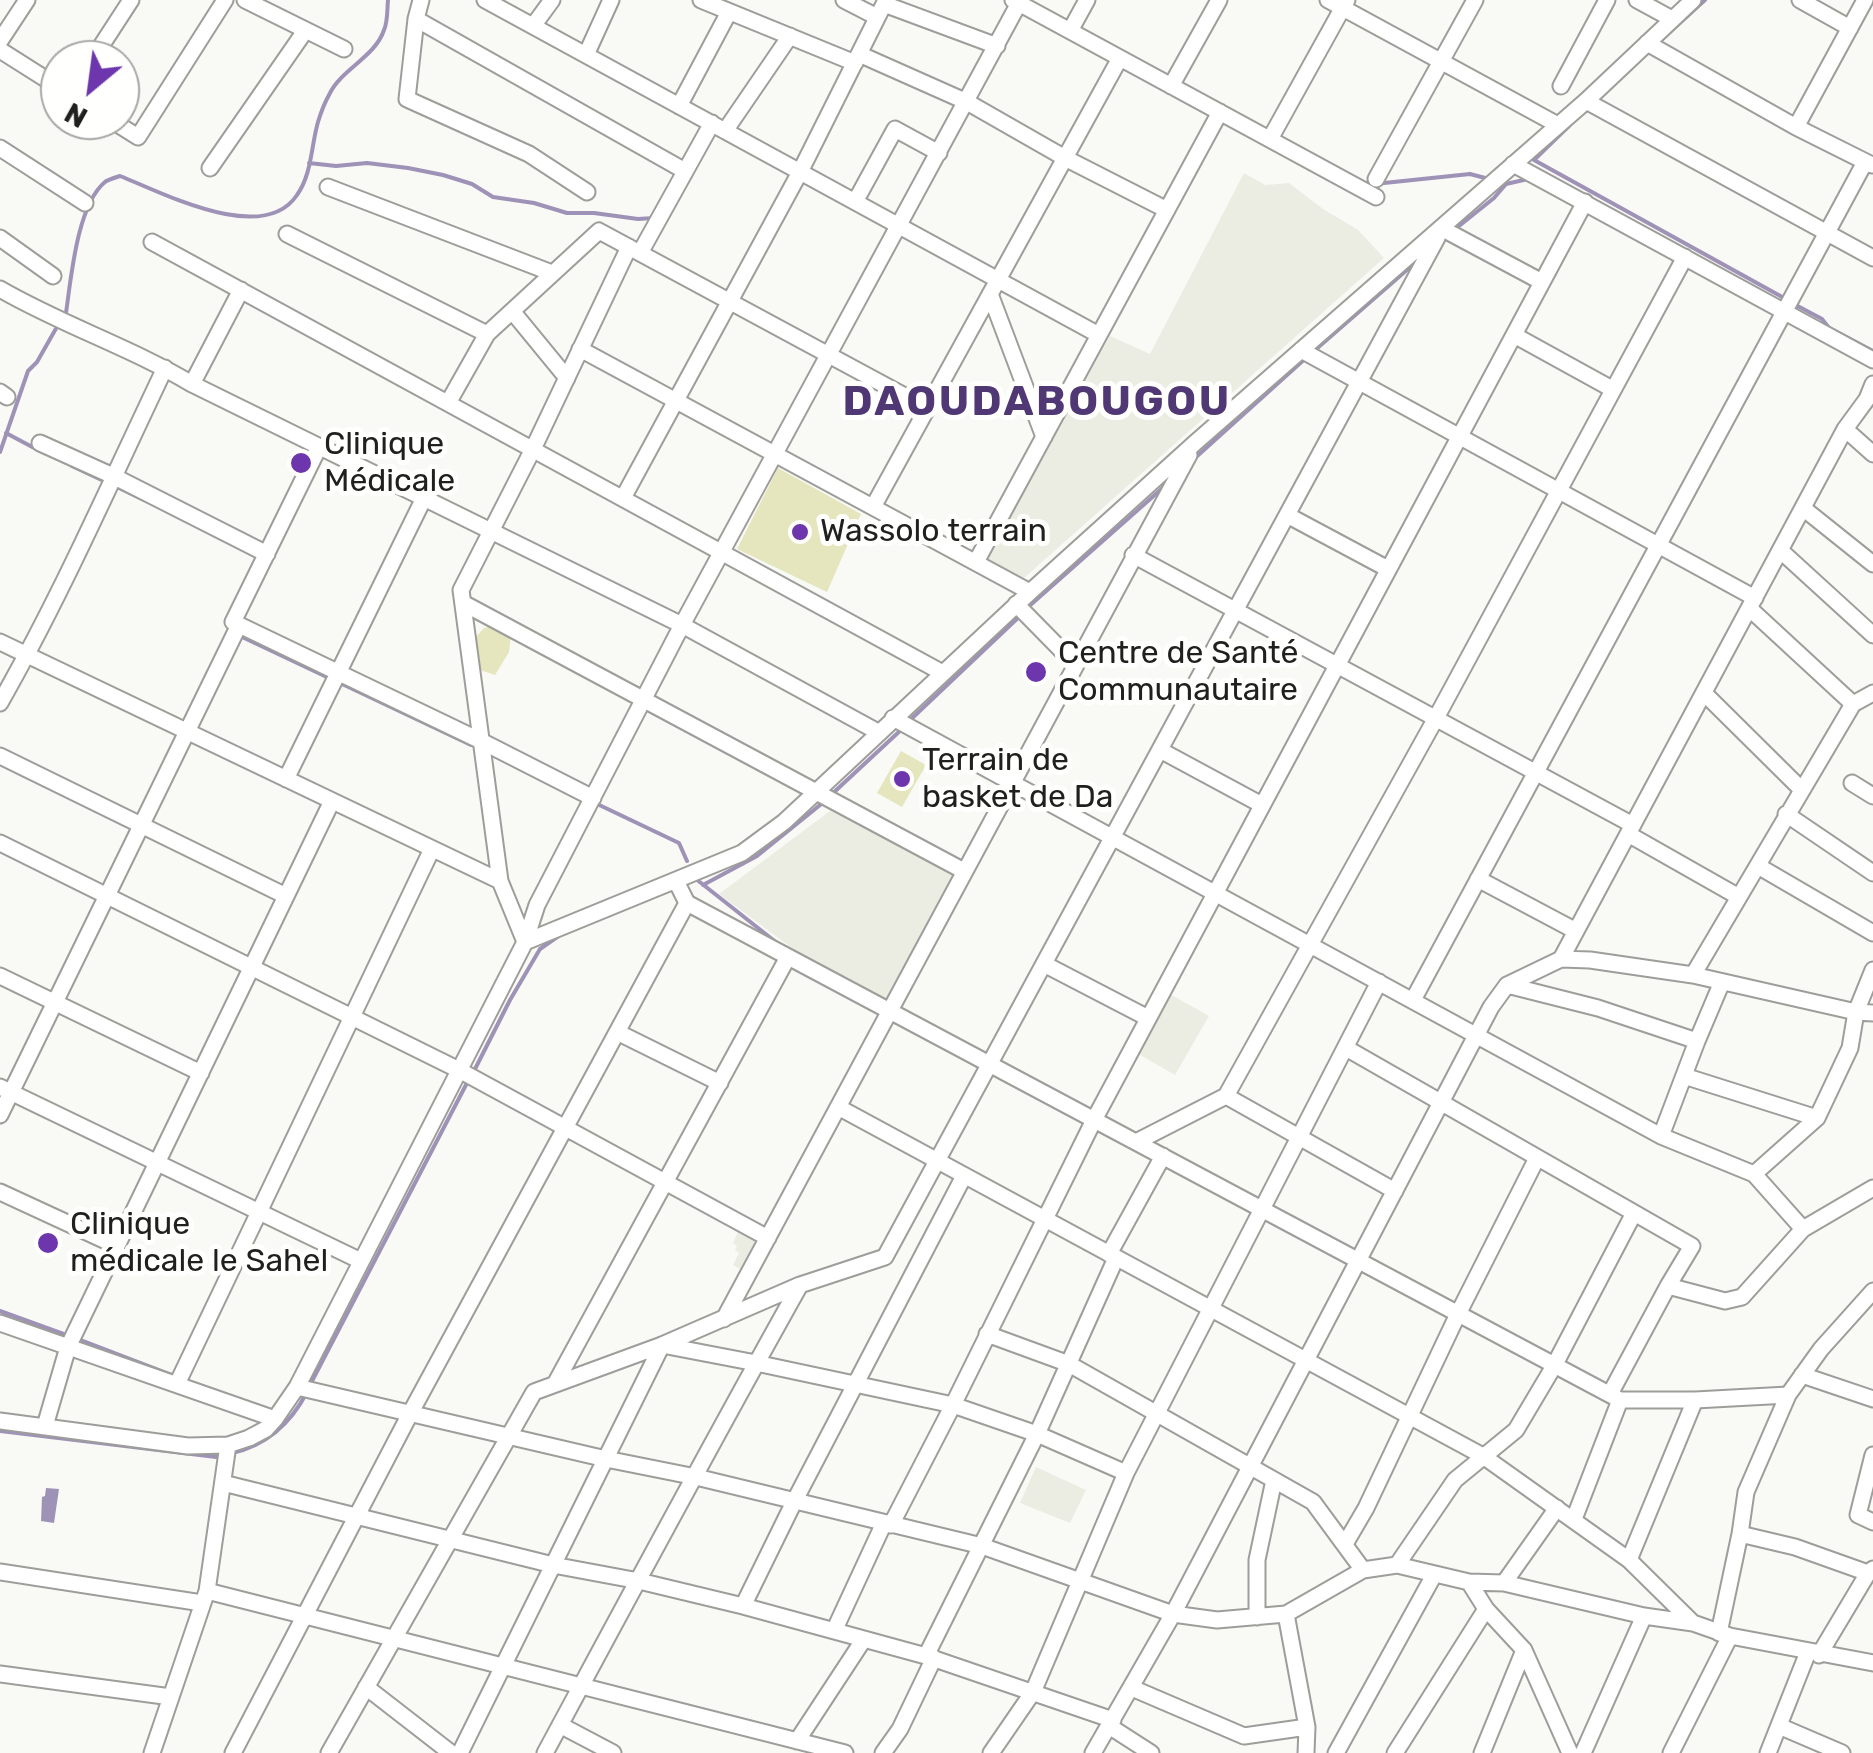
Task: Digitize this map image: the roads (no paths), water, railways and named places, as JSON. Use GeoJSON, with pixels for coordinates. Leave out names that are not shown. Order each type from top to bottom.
{"type":"FeatureCollection","features":[{"type":"Feature","properties":{"kind":"street"},"geometry":{"type":"LineString","coordinates":[[0,41],[27,0]]}},
{"type":"Feature","properties":{"kind":"street"},"geometry":{"type":"LineString","coordinates":[[105,40],[131,0]]}},
{"type":"Feature","properties":{"kind":"street"},"geometry":{"type":"LineString","coordinates":[[140,135],[225,0]]}},
{"type":"Feature","properties":{"kind":"street"},"geometry":{"type":"LineString","coordinates":[[245,0],[344,49]]}},
{"type":"Feature","properties":{"kind":"street"},"geometry":{"type":"LineString","coordinates":[[422,0],[416,19],[407,99],[529,154],[587,192]]}},
{"type":"Feature","properties":{"kind":"street"},"geometry":{"type":"LineString","coordinates":[[485,0],[899,226],[994,287],[1099,335]]}},
{"type":"Feature","properties":{"kind":"street"},"geometry":{"type":"LineString","coordinates":[[533,26],[552,0]]}},
{"type":"Feature","properties":{"kind":"street"},"geometry":{"type":"LineString","coordinates":[[586,55],[610,0]]}},
{"type":"Feature","properties":{"kind":"street"},"geometry":{"type":"LineString","coordinates":[[701,0],[967,102],[1167,210]]}},
{"type":"Feature","properties":{"kind":"street"},"geometry":{"type":"LineString","coordinates":[[844,0],[883,7],[997,46]]}},
{"type":"Feature","properties":{"kind":"street"},"geometry":{"type":"LineString","coordinates":[[1070,31],[1087,0]]}},
{"type":"Feature","properties":{"kind":"street"},"geometry":{"type":"LineString","coordinates":[[1171,86],[1219,0]]}},
{"type":"Feature","properties":{"kind":"street"},"geometry":{"type":"LineString","coordinates":[[1328,0],[1345,4],[1558,125]]}},
{"type":"Feature","properties":{"kind":"street"},"geometry":{"type":"LineString","coordinates":[[1376,179],[1475,0]]}},
{"type":"Feature","properties":{"kind":"street"},"geometry":{"type":"LineString","coordinates":[[1561,86],[1607,0]]}},
{"type":"Feature","properties":{"kind":"street"},"geometry":{"type":"LineString","coordinates":[[1637,0],[1672,19]]}},
{"type":"Feature","properties":{"kind":"street"},"geometry":{"type":"LineString","coordinates":[[526,942],[742,853],[784,822],[1016,604],[1586,101],[1693,0]]}},
{"type":"Feature","properties":{"kind":"street"},"geometry":{"type":"LineString","coordinates":[[1800,0],[1850,28]]}},
{"type":"Feature","properties":{"kind":"street"},"geometry":{"type":"LineString","coordinates":[[1796,127],[1865,0]]}},
{"type":"Feature","properties":{"kind":"street"},"geometry":{"type":"LineString","coordinates":[[0,1421],[188,1446],[228,1444],[249,1438],[276,1419],[298,1387],[526,942],[537,905],[682,625],[967,102],[1016,2],[1376,197]]}},
{"type":"Feature","properties":{"kind":"street"},"geometry":{"type":"LineString","coordinates":[[1270,140],[1345,4]]}},
{"type":"Feature","properties":{"kind":"street"},"geometry":{"type":"LineString","coordinates":[[623,498],[800,172],[883,7]]}},
{"type":"Feature","properties":{"kind":"street"},"geometry":{"type":"LineString","coordinates":[[679,106],[730,12]]}},
{"type":"Feature","properties":{"kind":"street"},"geometry":{"type":"LineString","coordinates":[[416,19],[685,171]]}},
{"type":"Feature","properties":{"kind":"street"},"geometry":{"type":"LineString","coordinates":[[210,168],[305,31]]}},
{"type":"Feature","properties":{"kind":"street"},"geometry":{"type":"LineString","coordinates":[[526,942],[500,882],[461,590],[580,349],[634,250],[685,171],[790,36]]}},
{"type":"Feature","properties":{"kind":"street"},"geometry":{"type":"LineString","coordinates":[[1412,1000],[1785,311],[1869,164],[1647,43]]}},
{"type":"Feature","properties":{"kind":"street"},"geometry":{"type":"LineString","coordinates":[[0,50],[40,75]]}},
{"type":"Feature","properties":{"kind":"street"},"geometry":{"type":"LineString","coordinates":[[873,506],[1120,58]]}},
{"type":"Feature","properties":{"kind":"street"},"geometry":{"type":"LineString","coordinates":[[1586,101],[1873,258]]}},
{"type":"Feature","properties":{"kind":"street"},"geometry":{"type":"LineString","coordinates":[[976,562],[1220,112]]}},
{"type":"Feature","properties":{"kind":"street"},"geometry":{"type":"LineString","coordinates":[[855,202],[895,129],[939,153]]}},
{"type":"Feature","properties":{"kind":"street"},"geometry":{"type":"LineString","coordinates":[[0,148],[84,203]]}},
{"type":"Feature","properties":{"kind":"street"},"geometry":{"type":"LineString","coordinates":[[1514,164],[1873,360]]}},
{"type":"Feature","properties":{"kind":"street"},"geometry":{"type":"LineString","coordinates":[[328,186],[552,274]]}},
{"type":"Feature","properties":{"kind":"street"},"geometry":{"type":"LineString","coordinates":[[834,1631],[952,1406],[1094,1120],[1584,202]]}},
{"type":"Feature","properties":{"kind":"street"},"geometry":{"type":"LineString","coordinates":[[1442,228],[1542,282]]}},
{"type":"Feature","properties":{"kind":"street"},"geometry":{"type":"LineString","coordinates":[[328,1753],[534,1392],[662,1345],[800,1285],[885,1257],[1442,228]]}},
{"type":"Feature","properties":{"kind":"street"},"geometry":{"type":"LineString","coordinates":[[448,403],[487,334],[599,230],[927,408]]}},
{"type":"Feature","properties":{"kind":"street"},"geometry":{"type":"LineString","coordinates":[[287,234],[487,334]]}},
{"type":"Feature","properties":{"kind":"street"},"geometry":{"type":"LineString","coordinates":[[0,238],[52,276]]}},
{"type":"Feature","properties":{"kind":"street"},"geometry":{"type":"LineString","coordinates":[[152,242],[941,672]]}},
{"type":"Feature","properties":{"kind":"street"},"geometry":{"type":"LineString","coordinates":[[1136,1142],[1226,1096],[1436,718],[1685,256]]}},
{"type":"Feature","properties":{"kind":"street"},"geometry":{"type":"LineString","coordinates":[[994,287],[1044,437]]}},
{"type":"Feature","properties":{"kind":"street"},"geometry":{"type":"LineString","coordinates":[[0,289],[682,625],[878,732]]}},
{"type":"Feature","properties":{"kind":"street"},"geometry":{"type":"LineString","coordinates":[[192,384],[241,290]]}},
{"type":"Feature","properties":{"kind":"street"},"geometry":{"type":"LineString","coordinates":[[512,311],[566,378]]}},
{"type":"Feature","properties":{"kind":"street"},"geometry":{"type":"LineString","coordinates":[[1514,334],[1612,389]]}},
{"type":"Feature","properties":{"kind":"street"},"geometry":{"type":"LineString","coordinates":[[580,349],[1030,592]]}},
{"type":"Feature","properties":{"kind":"street"},"geometry":{"type":"LineString","coordinates":[[1300,350],[1658,545],[1752,603],[1852,704]]}},
{"type":"Feature","properties":{"kind":"street"},"geometry":{"type":"LineString","coordinates":[[0,704],[74,566],[165,368]]}},
{"type":"Feature","properties":{"kind":"street"},"geometry":{"type":"LineString","coordinates":[[1561,959],[1845,429],[1871,395]]}},
{"type":"Feature","properties":{"kind":"street"},"geometry":{"type":"LineString","coordinates":[[1845,429],[1873,454]]}},
{"type":"Feature","properties":{"kind":"street"},"geometry":{"type":"LineString","coordinates":[[724,1319],[1196,442]]}},
{"type":"Feature","properties":{"kind":"street"},"geometry":{"type":"LineString","coordinates":[[40,444],[113,476],[267,554]]}},
{"type":"Feature","properties":{"kind":"street"},"geometry":{"type":"LineString","coordinates":[[319,446],[233,622],[592,798]]}},
{"type":"Feature","properties":{"kind":"street"},"geometry":{"type":"LineString","coordinates":[[286,780],[424,498]]}},
{"type":"Feature","properties":{"kind":"street"},"geometry":{"type":"LineString","coordinates":[[1803,508],[1873,564]]}},
{"type":"Feature","properties":{"kind":"street"},"geometry":{"type":"LineString","coordinates":[[1287,516],[1388,569]]}},
{"type":"Feature","properties":{"kind":"street"},"geometry":{"type":"LineString","coordinates":[[1780,551],[1873,635]]}},
{"type":"Feature","properties":{"kind":"street"},"geometry":{"type":"LineString","coordinates":[[1133,555],[1536,772],[1739,897]]}},
{"type":"Feature","properties":{"kind":"street"},"geometry":{"type":"LineString","coordinates":[[463,603],[964,871]]}},
{"type":"Feature","properties":{"kind":"street"},"geometry":{"type":"LineString","coordinates":[[1016,604],[1075,664]]}},
{"type":"Feature","properties":{"kind":"street"},"geometry":{"type":"LineString","coordinates":[[0,1115],[6,1089],[54,1003],[238,625]]}},
{"type":"Feature","properties":{"kind":"street"},"geometry":{"type":"LineString","coordinates":[[0,642],[500,882]]}},
{"type":"Feature","properties":{"kind":"street"},"geometry":{"type":"LineString","coordinates":[[1704,693],[1801,789]]}},
{"type":"Feature","properties":{"kind":"street"},"geometry":{"type":"LineString","coordinates":[[1693,975],[1852,704],[1873,693]]}},
{"type":"Feature","properties":{"kind":"street"},"geometry":{"type":"LineString","coordinates":[[893,718],[1661,1136],[1754,1174],[1803,1229]]}},
{"type":"Feature","properties":{"kind":"street"},"geometry":{"type":"LineString","coordinates":[[1160,750],[1262,805]]}},
{"type":"Feature","properties":{"kind":"street"},"geometry":{"type":"LineString","coordinates":[[0,756],[286,896]]}},
{"type":"Feature","properties":{"kind":"street"},"geometry":{"type":"LineString","coordinates":[[1852,783],[1873,796]]}},
{"type":"Feature","properties":{"kind":"street"},"geometry":{"type":"LineString","coordinates":[[45,1426],[68,1347],[332,802]]}},
{"type":"Feature","properties":{"kind":"street"},"geometry":{"type":"LineString","coordinates":[[1786,814],[1871,865]]}},
{"type":"Feature","properties":{"kind":"street"},"geometry":{"type":"LineString","coordinates":[[0,844],[459,1070],[768,1238]]}},
{"type":"Feature","properties":{"kind":"street"},"geometry":{"type":"LineString","coordinates":[[177,1384],[432,849]]}},
{"type":"Feature","properties":{"kind":"street"},"geometry":{"type":"LineString","coordinates":[[1758,866],[1873,933]]}},
{"type":"Feature","properties":{"kind":"street"},"geometry":{"type":"LineString","coordinates":[[1478,879],[1576,932]]}},
{"type":"Feature","properties":{"kind":"street"},"geometry":{"type":"LineString","coordinates":[[676,881],[688,903],[1615,1397],[1695,1400],[1788,1394]]}},
{"type":"Feature","properties":{"kind":"street"},"geometry":{"type":"LineString","coordinates":[[233,1753],[411,1412],[688,903]]}},
{"type":"Feature","properties":{"kind":"street"},"geometry":{"type":"LineString","coordinates":[[555,1384],[788,957]]}},
{"type":"Feature","properties":{"kind":"street"},"geometry":{"type":"LineString","coordinates":[[1093,1753],[1173,1614],[1476,1035],[1508,984],[1561,959],[1590,960],[1693,975],[1873,1013]]}},
{"type":"Feature","properties":{"kind":"street"},"geometry":{"type":"LineString","coordinates":[[1044,964],[1148,1018]]}},
{"type":"Feature","properties":{"kind":"street"},"geometry":{"type":"LineString","coordinates":[[1754,1174],[1816,1118],[1850,1048],[1856,1012],[1873,970]]}},
{"type":"Feature","properties":{"kind":"street"},"geometry":{"type":"LineString","coordinates":[[0,976],[201,1073]]}},
{"type":"Feature","properties":{"kind":"street"},"geometry":{"type":"LineString","coordinates":[[991,1753],[1032,1692],[1126,1473],[1379,982]]}},
{"type":"Feature","properties":{"kind":"street"},"geometry":{"type":"LineString","coordinates":[[1661,1136],[1722,982]]}},
{"type":"Feature","properties":{"kind":"street"},"geometry":{"type":"LineString","coordinates":[[1508,984],[1598,1008],[1697,1041]]}},
{"type":"Feature","properties":{"kind":"street"},"geometry":{"type":"LineString","coordinates":[[618,1033],[720,1083]]}},
{"type":"Feature","properties":{"kind":"street"},"geometry":{"type":"LineString","coordinates":[[1346,1048],[1692,1246],[1668,1286],[1615,1397],[1574,1519]]}},
{"type":"Feature","properties":{"kind":"street"},"geometry":{"type":"LineString","coordinates":[[1684,1076],[1816,1118]]}},
{"type":"Feature","properties":{"kind":"street"},"geometry":{"type":"LineString","coordinates":[[6,1089],[360,1261]]}},
{"type":"Feature","properties":{"kind":"street"},"geometry":{"type":"LineString","coordinates":[[1226,1096],[1395,1191]]}},
{"type":"Feature","properties":{"kind":"street"},"geometry":{"type":"LineString","coordinates":[[838,1108],[1483,1456],[1630,1560],[1693,1623]]}},
{"type":"Feature","properties":{"kind":"street"},"geometry":{"type":"LineString","coordinates":[[883,1753],[900,1729],[930,1657],[1069,1364],[1112,1256],[1163,1156]]}},
{"type":"Feature","properties":{"kind":"street"},"geometry":{"type":"LineString","coordinates":[[1346,1544],[1538,1158]]}},
{"type":"Feature","properties":{"kind":"street"},"geometry":{"type":"LineString","coordinates":[[744,1606],[964,1176]]}},
{"type":"Feature","properties":{"kind":"street"},"geometry":{"type":"LineString","coordinates":[[1668,1286],[1726,1301],[1742,1297],[1803,1229],[1873,1188]]}},
{"type":"Feature","properties":{"kind":"street"},"geometry":{"type":"LineString","coordinates":[[0,1192],[117,1246]]}},
{"type":"Feature","properties":{"kind":"street"},"geometry":{"type":"LineString","coordinates":[[1396,1565],[1455,1480],[1516,1430],[1634,1213]]}},
{"type":"Feature","properties":{"kind":"street"},"geometry":{"type":"LineString","coordinates":[[544,1753],[800,1285]]}},
{"type":"Feature","properties":{"kind":"street"},"geometry":{"type":"LineString","coordinates":[[1671,1753],[1724,1635],[1746,1492],[1788,1394],[1820,1349],[1873,1291]]}},
{"type":"Feature","properties":{"kind":"street"},"geometry":{"type":"LineString","coordinates":[[0,1323],[276,1419]]}},
{"type":"Feature","properties":{"kind":"street"},"geometry":{"type":"LineString","coordinates":[[987,1334],[1069,1364],[1312,1502],[1362,1570]]}},
{"type":"Feature","properties":{"kind":"street"},"geometry":{"type":"LineString","coordinates":[[662,1345],[952,1406],[1037,1434],[1126,1473]]}},
{"type":"Feature","properties":{"kind":"street"},"geometry":{"type":"LineString","coordinates":[[460,1753],[662,1345]]}},
{"type":"Feature","properties":{"kind":"street"},"geometry":{"type":"LineString","coordinates":[[1802,1375],[1873,1399]]}},
{"type":"Feature","properties":{"kind":"street"},"geometry":{"type":"LineString","coordinates":[[298,1387],[982,1546],[1173,1614],[1218,1620],[1286,1614],[1362,1570],[1396,1565],[1469,1582],[1504,1583],[1644,1616],[1693,1623],[1724,1635],[1873,1663]]}},
{"type":"Feature","properties":{"kind":"street"},"geometry":{"type":"LineString","coordinates":[[1630,1560],[1695,1400]]}},
{"type":"Feature","properties":{"kind":"street"},"geometry":{"type":"LineString","coordinates":[[152,1753],[205,1597],[228,1444]]}},
{"type":"Feature","properties":{"kind":"street"},"geometry":{"type":"LineString","coordinates":[[1873,1455],[1858,1514],[1873,1522]]}},
{"type":"Feature","properties":{"kind":"street"},"geometry":{"type":"LineString","coordinates":[[1257,1617],[1258,1560],[1274,1480]]}},
{"type":"Feature","properties":{"kind":"street"},"geometry":{"type":"LineString","coordinates":[[223,1483],[553,1565],[744,1606],[930,1657],[1111,1723],[1151,1753]]}},
{"type":"Feature","properties":{"kind":"street"},"geometry":{"type":"LineString","coordinates":[[1504,1583],[1557,1508]]}},
{"type":"Feature","properties":{"kind":"street"},"geometry":{"type":"LineString","coordinates":[[1740,1534],[1871,1571],[1814,1653],[1768,1753]]}},
{"type":"Feature","properties":{"kind":"street"},"geometry":{"type":"LineString","coordinates":[[0,1572],[205,1597],[306,1616],[845,1753]]}},
{"type":"Feature","properties":{"kind":"street"},"geometry":{"type":"LineString","coordinates":[[1336,1753],[1434,1575]]}},
{"type":"Feature","properties":{"kind":"street"},"geometry":{"type":"LineString","coordinates":[[1469,1582],[1486,1609],[1524,1650],[1570,1753]]}},
{"type":"Feature","properties":{"kind":"street"},"geometry":{"type":"LineString","coordinates":[[1395,1753],[1486,1609]]}},
{"type":"Feature","properties":{"kind":"street"},"geometry":{"type":"LineString","coordinates":[[1286,1614],[1307,1727],[1306,1753]]}},
{"type":"Feature","properties":{"kind":"street"},"geometry":{"type":"LineString","coordinates":[[1583,1753],[1644,1616]]}},
{"type":"Feature","properties":{"kind":"street"},"geometry":{"type":"LineString","coordinates":[[797,1741],[864,1639]]}},
{"type":"Feature","properties":{"kind":"street"},"geometry":{"type":"LineString","coordinates":[[1482,1753],[1524,1650]]}},
{"type":"Feature","properties":{"kind":"street"},"geometry":{"type":"LineString","coordinates":[[0,1674],[171,1697]]}},
{"type":"Feature","properties":{"kind":"street"},"geometry":{"type":"LineString","coordinates":[[366,1687],[450,1753]]}},
{"type":"Feature","properties":{"kind":"street"},"geometry":{"type":"LineString","coordinates":[[1132,1688],[1244,1736],[1307,1727]]}},
{"type":"Feature","properties":{"kind":"street"},"geometry":{"type":"LineString","coordinates":[[560,1725],[614,1753]]}},
{"type":"Feature","properties":{"kind":"street"},"geometry":{"type":"LineString","coordinates":[[1779,1726],[1817,1748],[1842,1753]]}},
{"type":"Feature","properties":{"kind":"waterway"},"geometry":{"type":"LineString","coordinates":[[63,317],[82,225],[95,193],[106,181],[120,176],[186,203],[237,216],[261,216],[281,210],[297,195],[306,178],[326,100],[342,77],[380,39],[388,0]]}},
{"type":"Feature","properties":{"kind":"waterway"},"geometry":{"type":"LineString","coordinates":[[1660,41],[1705,0]]}},
{"type":"Feature","properties":{"kind":"waterway"},"geometry":{"type":"LineString","coordinates":[[1569,126],[1534,160],[1784,298]]}},
{"type":"Feature","properties":{"kind":"waterway"},"geometry":{"type":"LineString","coordinates":[[309,163],[408,168],[472,184],[493,197],[567,213],[654,218]]}},
{"type":"Feature","properties":{"kind":"waterway"},"geometry":{"type":"LineString","coordinates":[[1365,185],[1470,174],[1489,179]]}},
{"type":"Feature","properties":{"kind":"waterway"},"geometry":{"type":"LineString","coordinates":[[1499,182],[1528,179]]}},
{"type":"Feature","properties":{"kind":"waterway"},"geometry":{"type":"LineString","coordinates":[[1454,230],[1506,184]]}},
{"type":"Feature","properties":{"kind":"waterway"},"geometry":{"type":"LineString","coordinates":[[1314,351],[1416,262]]}},
{"type":"Feature","properties":{"kind":"waterway"},"geometry":{"type":"LineString","coordinates":[[1792,303],[1873,351]]}},
{"type":"Feature","properties":{"kind":"waterway"},"geometry":{"type":"LineString","coordinates":[[0,452],[28,371],[58,325]]}},
{"type":"Feature","properties":{"kind":"waterway"},"geometry":{"type":"LineString","coordinates":[[1195,458],[1307,357]]}},
{"type":"Feature","properties":{"kind":"waterway"},"geometry":{"type":"LineString","coordinates":[[6,433],[36,449]]}},
{"type":"Feature","properties":{"kind":"waterway"},"geometry":{"type":"LineString","coordinates":[[72,466],[108,483]]}},
{"type":"Feature","properties":{"kind":"waterway"},"geometry":{"type":"LineString","coordinates":[[1027,608],[1166,485]]}},
{"type":"Feature","properties":{"kind":"waterway"},"geometry":{"type":"LineString","coordinates":[[117,487],[144,500]]}},
{"type":"Feature","properties":{"kind":"waterway"},"geometry":{"type":"LineString","coordinates":[[908,722],[1021,615]]}},
{"type":"Feature","properties":{"kind":"waterway"},"geometry":{"type":"LineString","coordinates":[[240,636],[331,679]]}},
{"type":"Feature","properties":{"kind":"waterway"},"geometry":{"type":"LineString","coordinates":[[68,682],[86,691]]}},
{"type":"Feature","properties":{"kind":"waterway"},"geometry":{"type":"LineString","coordinates":[[340,683],[471,745]]}},
{"type":"Feature","properties":{"kind":"waterway"},"geometry":{"type":"LineString","coordinates":[[832,794],[902,729]]}},
{"type":"Feature","properties":{"kind":"waterway"},"geometry":{"type":"LineString","coordinates":[[703,885],[757,856],[825,801]]}},
{"type":"Feature","properties":{"kind":"waterway"},"geometry":{"type":"LineString","coordinates":[[593,802],[679,843],[687,861]]}},
{"type":"Feature","properties":{"kind":"waterway"},"geometry":{"type":"LineString","coordinates":[[694,880],[777,943]]}},
{"type":"Feature","properties":{"kind":"waterway"},"geometry":{"type":"LineString","coordinates":[[473,1073],[540,949],[560,935]]}},
{"type":"Feature","properties":{"kind":"waterway"},"geometry":{"type":"LineString","coordinates":[[311,1383],[468,1081]]}},
{"type":"Feature","properties":{"kind":"waterway"},"geometry":{"type":"LineString","coordinates":[[0,1311],[69,1336]]}},
{"type":"Feature","properties":{"kind":"waterway"},"geometry":{"type":"LineString","coordinates":[[78,1339],[172,1375]]}},
{"type":"Feature","properties":{"kind":"waterway"},"geometry":{"type":"LineString","coordinates":[[232,1453],[277,1431],[307,1392]]}},
{"type":"Feature","properties":{"kind":"waterway"},"geometry":{"type":"LineString","coordinates":[[0,1431],[223,1455]]}},
{"type":"Feature","properties":{"kind":"place","name":"Clinique Médicale"},"geometry":{"type":"Point","coordinates":[301,463]}},
{"type":"Feature","properties":{"kind":"place","name":"Wassolo terrain"},"geometry":{"type":"Point","coordinates":[800,532]}},
{"type":"Feature","properties":{"kind":"place","name":"Centre de Santé Communautaire"},"geometry":{"type":"Point","coordinates":[1036,672]}},
{"type":"Feature","properties":{"kind":"place","name":"Terrain de basket de Da"},"geometry":{"type":"Point","coordinates":[902,779]}},
{"type":"Feature","properties":{"kind":"place","name":"Clinique médicale le Sahel"},"geometry":{"type":"Point","coordinates":[48,1243]}},
{"type":"Feature","properties":{"kind":"district","name":"DAOUDABOUGOU"},"geometry":{"type":"Point","coordinates":[1037,403]}}]}
